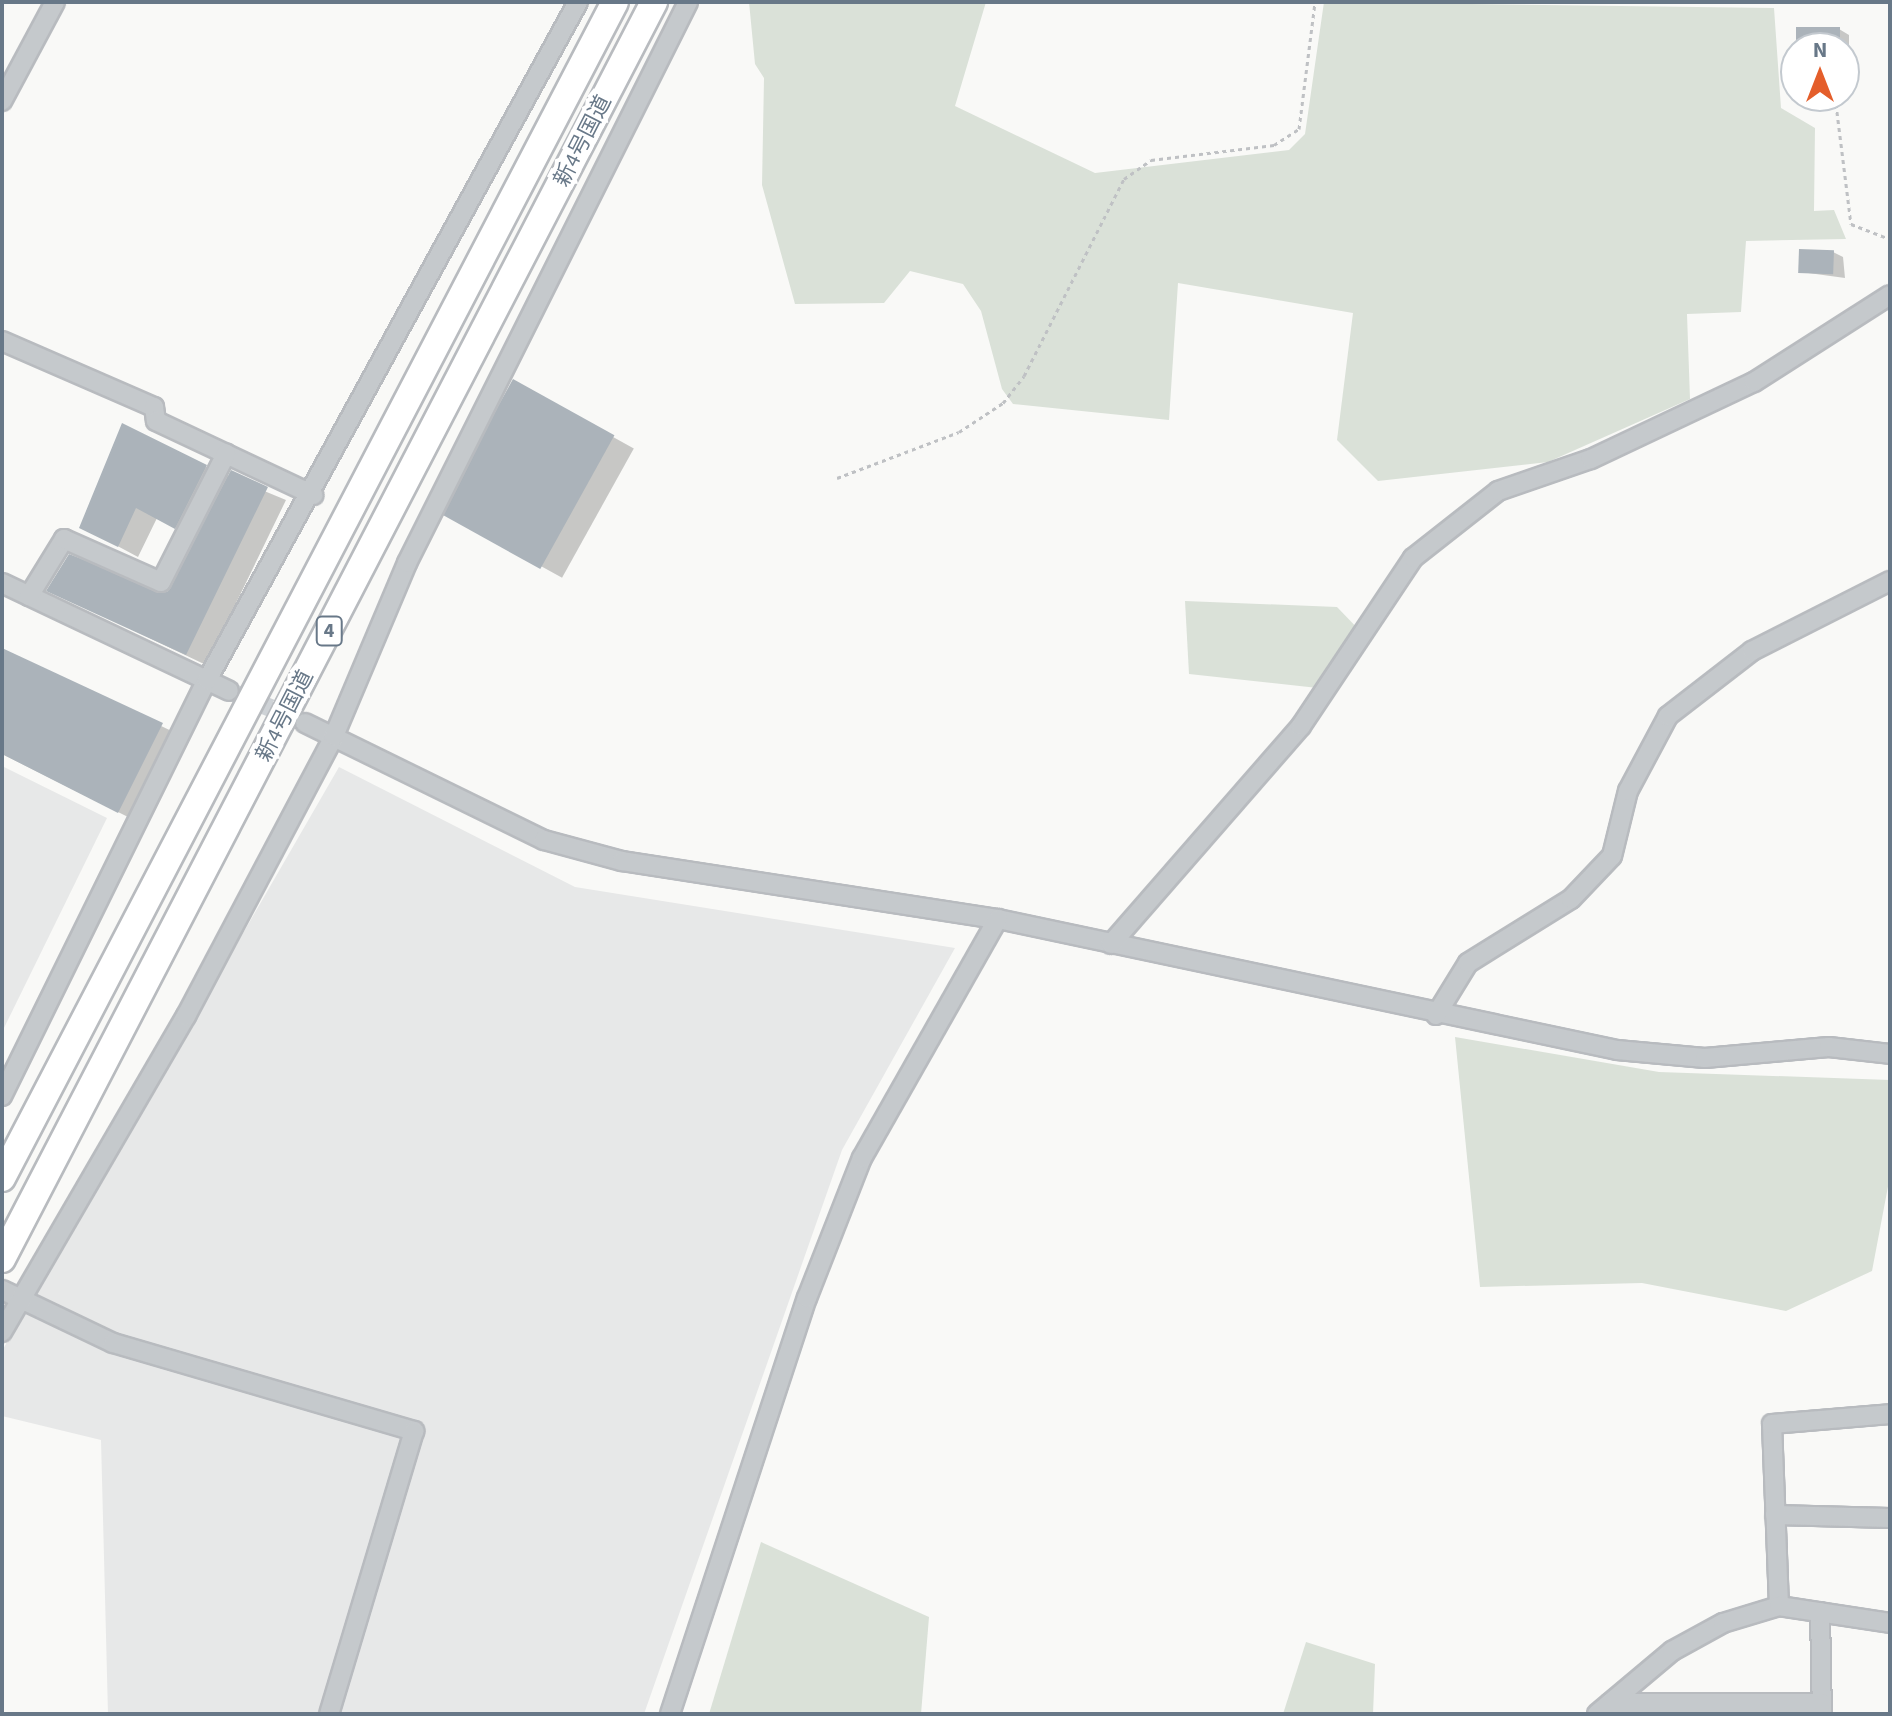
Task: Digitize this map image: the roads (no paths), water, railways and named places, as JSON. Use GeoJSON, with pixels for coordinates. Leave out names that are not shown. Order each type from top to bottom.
{"type":"FeatureCollection","features":[{"type":"Feature","properties":{"kind":"highway","name":"新4号国道"},"geometry":{"type":"LineString","coordinates":[[2,1178],[615,2]]}},
{"type":"Feature","properties":{"kind":"highway","name":"新4号国道"},"geometry":{"type":"LineString","coordinates":[[2,1259],[649,12]]}},
{"type":"Feature","properties":{"kind":"street"},"geometry":{"type":"LineString","coordinates":[[2,101],[55,2]]}},
{"type":"Feature","properties":{"kind":"street"},"geometry":{"type":"LineString","coordinates":[[2,1096],[207,680],[313,495],[578,2]]}},
{"type":"Feature","properties":{"kind":"street"},"geometry":{"type":"LineString","coordinates":[[2,1332],[9,1295],[186,1016],[334,736],[407,563],[688,2]]}},
{"type":"Feature","properties":{"kind":"street"},"geometry":{"type":"LineString","coordinates":[[649,12],[670,36]]}},
{"type":"Feature","properties":{"kind":"street"},"geometry":{"type":"LineString","coordinates":[[560,185],[587,199]]}},
{"type":"Feature","properties":{"kind":"street"},"geometry":{"type":"LineString","coordinates":[[1111,944],[1301,726],[1413,558],[1498,491],[1591,459],[1754,382],[1890,295]]}},
{"type":"Feature","properties":{"kind":"street"},"geometry":{"type":"LineString","coordinates":[[2,341],[154,407],[156,421],[313,495]]}},
{"type":"Feature","properties":{"kind":"street"},"geometry":{"type":"LineString","coordinates":[[29,596],[64,539],[161,582],[226,454]]}},
{"type":"Feature","properties":{"kind":"street"},"geometry":{"type":"LineString","coordinates":[[1436,1015],[1468,963],[1571,899],[1612,856],[1628,791],[1668,716],[1752,651],[1890,581]]}},
{"type":"Feature","properties":{"kind":"street"},"geometry":{"type":"LineString","coordinates":[[2,583],[229,691]]}},
{"type":"Feature","properties":{"kind":"street"},"geometry":{"type":"LineString","coordinates":[[305,723],[544,840],[732,883],[998,919],[1436,1015],[1617,1050],[1705,1058],[1829,1047],[1890,1054]]}},
{"type":"Feature","properties":{"kind":"street"},"geometry":{"type":"LineString","coordinates":[[670,1714],[802,1312],[862,1158],[998,919]]}},
{"type":"Feature","properties":{"kind":"street"},"geometry":{"type":"LineString","coordinates":[[9,1295],[113,1343],[414,1431],[329,1714]]}},
{"type":"Feature","properties":{"kind":"street"},"geometry":{"type":"LineString","coordinates":[[1779,1606],[1772,1424],[1890,1414]]}},
{"type":"Feature","properties":{"kind":"street"},"geometry":{"type":"LineString","coordinates":[[1775,1515],[1890,1518]]}},
{"type":"Feature","properties":{"kind":"street"},"geometry":{"type":"LineString","coordinates":[[1604,1709],[1672,1651],[1723,1623],[1779,1606],[1890,1623]]}},
{"type":"Feature","properties":{"kind":"street"},"geometry":{"type":"LineString","coordinates":[[1604,1709],[1822,1709],[1820,1612]]}},
{"type":"Feature","properties":{"kind":"tunnel"},"geometry":{"type":"LineString","coordinates":[[229,691],[295,718]]}}]}
